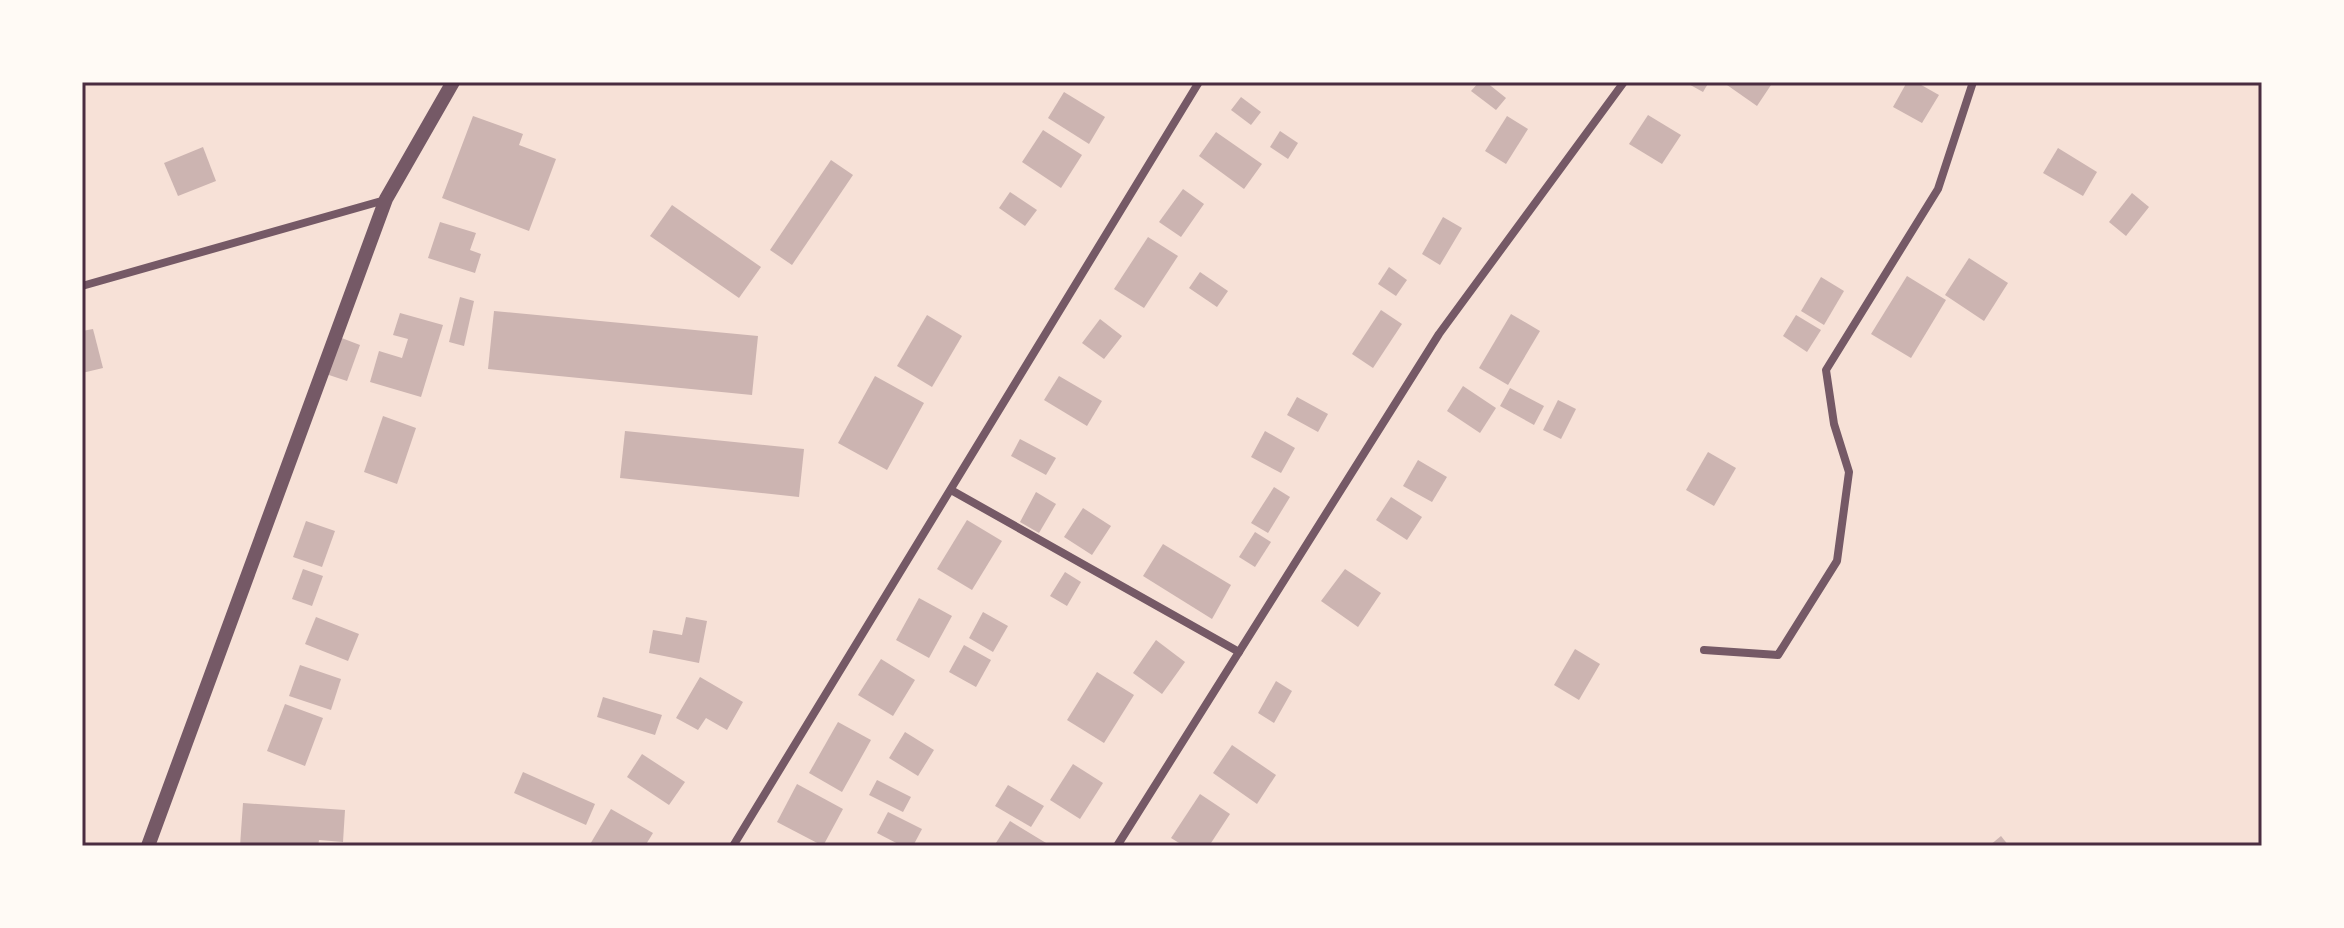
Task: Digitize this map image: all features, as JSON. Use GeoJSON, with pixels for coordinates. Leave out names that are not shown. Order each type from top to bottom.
{"type":"FeatureCollection","features":[{"type":"Feature","properties":{"kind":"street"},"geometry":{"type":"LineString","coordinates":[[148,846],[386,199],[453,82]]}},
{"type":"Feature","properties":{"kind":"street"},"geometry":{"type":"LineString","coordinates":[[733,846],[1199,82]]}},
{"type":"Feature","properties":{"kind":"street"},"geometry":{"type":"LineString","coordinates":[[1117,846],[1439,334],[1624,82]]}},
{"type":"Feature","properties":{"kind":"street"},"geometry":{"type":"LineString","coordinates":[[1704,650],[1778,655],[1837,561],[1849,472],[1834,424],[1826,370],[1938,189],[1973,82]]}},
{"type":"Feature","properties":{"kind":"street"},"geometry":{"type":"LineString","coordinates":[[82,286],[386,199]]}},
{"type":"Feature","properties":{"kind":"street"},"geometry":{"type":"LineString","coordinates":[[951,490],[1239,652]]}},
{"type":"Feature","properties":{"kind":"building"},"geometry":{"type":"Polygon","coordinates":[[[1479,82],[1486,82],[1506,98],[1496,110],[1471,91],[1479,82]]]}},
{"type":"Feature","properties":{"kind":"building"},"geometry":{"type":"Polygon","coordinates":[[[1685,82],[1709,82],[1703,92],[1685,82]]]}},
{"type":"Feature","properties":{"kind":"building"},"geometry":{"type":"Polygon","coordinates":[[[1729,82],[1773,82],[1757,106],[1727,85],[1729,82]]]}},
{"type":"Feature","properties":{"kind":"building"},"geometry":{"type":"Polygon","coordinates":[[[1907,82],[1916,82],[1939,95],[1922,123],[1893,107],[1907,82]]]}},
{"type":"Feature","properties":{"kind":"building"},"geometry":{"type":"Polygon","coordinates":[[[1064,92],[1105,117],[1089,144],[1048,118],[1064,92]]]}},
{"type":"Feature","properties":{"kind":"building"},"geometry":{"type":"Polygon","coordinates":[[[1241,97],[1261,112],[1251,125],[1231,110],[1241,97]]]}},
{"type":"Feature","properties":{"kind":"building"},"geometry":{"type":"Polygon","coordinates":[[[1648,115],[1681,135],[1662,164],[1629,144],[1648,115]]]}},
{"type":"Feature","properties":{"kind":"building"},"geometry":{"type":"Polygon","coordinates":[[[473,116],[523,134],[519,145],[556,159],[529,231],[442,198],[473,116]]]}},
{"type":"Feature","properties":{"kind":"building"},"geometry":{"type":"Polygon","coordinates":[[[1507,116],[1528,129],[1506,164],[1485,151],[1507,116]]]}},
{"type":"Feature","properties":{"kind":"building"},"geometry":{"type":"Polygon","coordinates":[[[1043,130],[1082,155],[1061,188],[1022,162],[1043,130]]]}},
{"type":"Feature","properties":{"kind":"building"},"geometry":{"type":"Polygon","coordinates":[[[1280,131],[1298,143],[1288,159],[1270,147],[1280,131]]]}},
{"type":"Feature","properties":{"kind":"building"},"geometry":{"type":"Polygon","coordinates":[[[1216,132],[1262,164],[1244,189],[1199,156],[1216,132]]]}},
{"type":"Feature","properties":{"kind":"building"},"geometry":{"type":"Polygon","coordinates":[[[203,147],[216,181],[178,196],[164,163],[203,147]]]}},
{"type":"Feature","properties":{"kind":"building"},"geometry":{"type":"Polygon","coordinates":[[[2058,148],[2097,172],[2083,196],[2043,173],[2058,148]]]}},
{"type":"Feature","properties":{"kind":"building"},"geometry":{"type":"Polygon","coordinates":[[[831,160],[853,175],[792,265],[770,250],[831,160]]]}},
{"type":"Feature","properties":{"kind":"building"},"geometry":{"type":"Polygon","coordinates":[[[1183,189],[1204,204],[1181,237],[1159,222],[1183,189]]]}},
{"type":"Feature","properties":{"kind":"building"},"geometry":{"type":"Polygon","coordinates":[[[1010,192],[1037,210],[1025,226],[999,208],[1010,192]]]}},
{"type":"Feature","properties":{"kind":"building"},"geometry":{"type":"Polygon","coordinates":[[[2132,193],[2149,207],[2126,236],[2109,222],[2132,193]]]}},
{"type":"Feature","properties":{"kind":"building"},"geometry":{"type":"Polygon","coordinates":[[[672,205],[761,267],[739,298],[650,236],[672,205]]]}},
{"type":"Feature","properties":{"kind":"building"},"geometry":{"type":"Polygon","coordinates":[[[1443,217],[1462,228],[1440,265],[1422,254],[1443,217]]]}},
{"type":"Feature","properties":{"kind":"building"},"geometry":{"type":"Polygon","coordinates":[[[440,222],[476,233],[470,250],[481,254],[475,273],[428,258],[440,222]]]}},
{"type":"Feature","properties":{"kind":"building"},"geometry":{"type":"Polygon","coordinates":[[[1148,237],[1178,256],[1144,308],[1114,289],[1148,237]]]}},
{"type":"Feature","properties":{"kind":"building"},"geometry":{"type":"Polygon","coordinates":[[[1969,258],[2008,283],[1984,321],[1945,295],[1969,258]]]}},
{"type":"Feature","properties":{"kind":"building"},"geometry":{"type":"Polygon","coordinates":[[[1389,267],[1407,280],[1396,296],[1378,284],[1389,267]]]}},
{"type":"Feature","properties":{"kind":"building"},"geometry":{"type":"Polygon","coordinates":[[[1200,272],[1228,291],[1217,307],[1189,288],[1200,272]]]}},
{"type":"Feature","properties":{"kind":"building"},"geometry":{"type":"Polygon","coordinates":[[[1907,276],[1946,300],[1911,358],[1871,334],[1907,276]]]}},
{"type":"Feature","properties":{"kind":"building"},"geometry":{"type":"Polygon","coordinates":[[[1821,277],[1844,291],[1824,325],[1801,311],[1821,277]]]}},
{"type":"Feature","properties":{"kind":"building"},"geometry":{"type":"Polygon","coordinates":[[[460,297],[474,301],[464,346],[449,342],[460,297]]]}},
{"type":"Feature","properties":{"kind":"building"},"geometry":{"type":"Polygon","coordinates":[[[1381,310],[1402,324],[1373,368],[1352,354],[1381,310]]]}},
{"type":"Feature","properties":{"kind":"building"},"geometry":{"type":"Polygon","coordinates":[[[494,311],[758,336],[752,395],[488,369],[494,311]]]}},
{"type":"Feature","properties":{"kind":"building"},"geometry":{"type":"Polygon","coordinates":[[[400,313],[443,325],[421,397],[370,382],[379,351],[402,358],[408,339],[393,335],[400,313]]]}},
{"type":"Feature","properties":{"kind":"building"},"geometry":{"type":"Polygon","coordinates":[[[1511,314],[1540,331],[1508,385],[1479,368],[1511,314]]]}},
{"type":"Feature","properties":{"kind":"building"},"geometry":{"type":"Polygon","coordinates":[[[927,315],[962,336],[932,387],[897,366],[927,315]]]}},
{"type":"Feature","properties":{"kind":"building"},"geometry":{"type":"Polygon","coordinates":[[[1796,315],[1821,330],[1807,352],[1783,336],[1796,315]]]}},
{"type":"Feature","properties":{"kind":"building"},"geometry":{"type":"Polygon","coordinates":[[[1100,319],[1122,336],[1104,359],[1082,343],[1100,319]]]}},
{"type":"Feature","properties":{"kind":"building"},"geometry":{"type":"Polygon","coordinates":[[[93,329],[103,368],[82,373],[82,331],[93,329]]]}},
{"type":"Feature","properties":{"kind":"building"},"geometry":{"type":"Polygon","coordinates":[[[339,337],[360,345],[347,381],[326,374],[339,337]]]}},
{"type":"Feature","properties":{"kind":"building"},"geometry":{"type":"Polygon","coordinates":[[[875,376],[924,403],[887,470],[838,443],[875,376]]]}},
{"type":"Feature","properties":{"kind":"building"},"geometry":{"type":"Polygon","coordinates":[[[1059,376],[1102,401],[1087,426],[1044,400],[1059,376]]]}},
{"type":"Feature","properties":{"kind":"building"},"geometry":{"type":"Polygon","coordinates":[[[1463,386],[1496,408],[1480,433],[1447,411],[1463,386]]]}},
{"type":"Feature","properties":{"kind":"building"},"geometry":{"type":"Polygon","coordinates":[[[1510,388],[1544,406],[1534,425],[1500,406],[1510,388]]]}},
{"type":"Feature","properties":{"kind":"building"},"geometry":{"type":"Polygon","coordinates":[[[1297,397],[1328,414],[1318,432],[1287,415],[1297,397]]]}},
{"type":"Feature","properties":{"kind":"building"},"geometry":{"type":"Polygon","coordinates":[[[1558,400],[1576,409],[1561,439],[1543,430],[1558,400]]]}},
{"type":"Feature","properties":{"kind":"building"},"geometry":{"type":"Polygon","coordinates":[[[383,416],[416,428],[397,484],[364,472],[383,416]]]}},
{"type":"Feature","properties":{"kind":"building"},"geometry":{"type":"Polygon","coordinates":[[[625,431],[804,449],[799,497],[620,478],[625,431]]]}},
{"type":"Feature","properties":{"kind":"building"},"geometry":{"type":"Polygon","coordinates":[[[1265,431],[1295,448],[1281,473],[1251,457],[1265,431]]]}},
{"type":"Feature","properties":{"kind":"building"},"geometry":{"type":"Polygon","coordinates":[[[1020,439],[1056,458],[1046,475],[1011,456],[1020,439]]]}},
{"type":"Feature","properties":{"kind":"building"},"geometry":{"type":"Polygon","coordinates":[[[1708,452],[1736,468],[1714,506],[1686,490],[1708,452]]]}},
{"type":"Feature","properties":{"kind":"building"},"geometry":{"type":"Polygon","coordinates":[[[1418,460],[1447,477],[1432,502],[1403,486],[1418,460]]]}},
{"type":"Feature","properties":{"kind":"building"},"geometry":{"type":"Polygon","coordinates":[[[1274,487],[1290,497],[1268,533],[1251,523],[1274,487]]]}},
{"type":"Feature","properties":{"kind":"building"},"geometry":{"type":"Polygon","coordinates":[[[1036,492],[1056,504],[1039,533],[1020,522],[1036,492]]]}},
{"type":"Feature","properties":{"kind":"building"},"geometry":{"type":"Polygon","coordinates":[[[1391,497],[1422,517],[1407,540],[1376,520],[1391,497]]]}},
{"type":"Feature","properties":{"kind":"building"},"geometry":{"type":"Polygon","coordinates":[[[1083,508],[1111,526],[1092,555],[1064,537],[1083,508]]]}},
{"type":"Feature","properties":{"kind":"building"},"geometry":{"type":"Polygon","coordinates":[[[967,520],[1002,541],[972,590],[937,569],[967,520]]]}},
{"type":"Feature","properties":{"kind":"building"},"geometry":{"type":"Polygon","coordinates":[[[306,521],[335,531],[322,567],[293,557],[306,521]]]}},
{"type":"Feature","properties":{"kind":"building"},"geometry":{"type":"Polygon","coordinates":[[[1255,532],[1271,542],[1255,567],[1239,557],[1255,532]]]}},
{"type":"Feature","properties":{"kind":"building"},"geometry":{"type":"Polygon","coordinates":[[[1163,544],[1231,585],[1212,619],[1143,576],[1163,544]]]}},
{"type":"Feature","properties":{"kind":"building"},"geometry":{"type":"Polygon","coordinates":[[[303,569],[323,576],[312,606],[292,599],[303,569]]]}},
{"type":"Feature","properties":{"kind":"building"},"geometry":{"type":"Polygon","coordinates":[[[1345,569],[1381,593],[1358,627],[1321,601],[1345,569]]]}},
{"type":"Feature","properties":{"kind":"building"},"geometry":{"type":"Polygon","coordinates":[[[1065,572],[1081,582],[1067,606],[1050,596],[1065,572]]]}},
{"type":"Feature","properties":{"kind":"building"},"geometry":{"type":"Polygon","coordinates":[[[919,598],[952,616],[929,658],[896,640],[919,598]]]}},
{"type":"Feature","properties":{"kind":"building"},"geometry":{"type":"Polygon","coordinates":[[[983,612],[1008,626],[993,652],[969,638],[983,612]]]}},
{"type":"Feature","properties":{"kind":"building"},"geometry":{"type":"Polygon","coordinates":[[[316,617],[359,634],[348,661],[305,644],[316,617]]]}},
{"type":"Feature","properties":{"kind":"building"},"geometry":{"type":"Polygon","coordinates":[[[686,617],[707,621],[699,663],[649,653],[653,630],[682,635],[686,617]]]}},
{"type":"Feature","properties":{"kind":"building"},"geometry":{"type":"Polygon","coordinates":[[[1156,640],[1185,662],[1162,694],[1133,673],[1156,640]]]}},
{"type":"Feature","properties":{"kind":"building"},"geometry":{"type":"Polygon","coordinates":[[[964,645],[991,660],[976,687],[949,672],[964,645]]]}},
{"type":"Feature","properties":{"kind":"building"},"geometry":{"type":"Polygon","coordinates":[[[1575,649],[1600,664],[1579,700],[1554,685],[1575,649]]]}},
{"type":"Feature","properties":{"kind":"building"},"geometry":{"type":"Polygon","coordinates":[[[881,659],[915,680],[893,716],[858,695],[881,659]]]}},
{"type":"Feature","properties":{"kind":"building"},"geometry":{"type":"Polygon","coordinates":[[[300,665],[341,679],[331,710],[289,696],[300,665]]]}},
{"type":"Feature","properties":{"kind":"building"},"geometry":{"type":"Polygon","coordinates":[[[1097,672],[1134,695],[1104,743],[1067,720],[1097,672]]]}},
{"type":"Feature","properties":{"kind":"building"},"geometry":{"type":"Polygon","coordinates":[[[700,677],[743,702],[727,730],[706,718],[698,730],[676,718],[700,677]]]}},
{"type":"Feature","properties":{"kind":"building"},"geometry":{"type":"Polygon","coordinates":[[[1276,681],[1292,691],[1274,723],[1258,713],[1276,681]]]}},
{"type":"Feature","properties":{"kind":"building"},"geometry":{"type":"Polygon","coordinates":[[[603,697],[662,715],[655,735],[597,717],[603,697]]]}},
{"type":"Feature","properties":{"kind":"building"},"geometry":{"type":"Polygon","coordinates":[[[285,704],[323,718],[305,766],[267,751],[285,704]]]}},
{"type":"Feature","properties":{"kind":"building"},"geometry":{"type":"Polygon","coordinates":[[[838,722],[871,740],[842,792],[809,773],[838,722]]]}},
{"type":"Feature","properties":{"kind":"building"},"geometry":{"type":"Polygon","coordinates":[[[905,732],[934,750],[918,776],[889,758],[905,732]]]}},
{"type":"Feature","properties":{"kind":"building"},"geometry":{"type":"Polygon","coordinates":[[[1232,745],[1276,775],[1257,804],[1213,773],[1232,745]]]}},
{"type":"Feature","properties":{"kind":"building"},"geometry":{"type":"Polygon","coordinates":[[[642,754],[685,782],[669,805],[627,777],[642,754]]]}},
{"type":"Feature","properties":{"kind":"building"},"geometry":{"type":"Polygon","coordinates":[[[1073,764],[1103,783],[1080,819],[1050,800],[1073,764]]]}},
{"type":"Feature","properties":{"kind":"building"},"geometry":{"type":"Polygon","coordinates":[[[523,772],[595,804],[586,825],[514,793],[523,772]]]}},
{"type":"Feature","properties":{"kind":"building"},"geometry":{"type":"Polygon","coordinates":[[[877,780],[911,797],[903,812],[869,795],[877,780]]]}},
{"type":"Feature","properties":{"kind":"building"},"geometry":{"type":"Polygon","coordinates":[[[797,784],[843,809],[823,846],[777,822],[797,784]]]}},
{"type":"Feature","properties":{"kind":"building"},"geometry":{"type":"Polygon","coordinates":[[[1008,785],[1044,806],[1031,827],[995,806],[1008,785]]]}},
{"type":"Feature","properties":{"kind":"building"},"geometry":{"type":"Polygon","coordinates":[[[1200,794],[1230,814],[1209,846],[1184,846],[1171,838],[1200,794]]]}},
{"type":"Feature","properties":{"kind":"building"},"geometry":{"type":"Polygon","coordinates":[[[243,803],[345,810],[343,842],[319,840],[318,846],[240,846],[243,803]]]}},
{"type":"Feature","properties":{"kind":"building"},"geometry":{"type":"Polygon","coordinates":[[[611,809],[653,833],[645,846],[589,846],[611,809]]]}},
{"type":"Feature","properties":{"kind":"building"},"geometry":{"type":"Polygon","coordinates":[[[888,812],[922,829],[913,846],[902,846],[877,833],[888,812]]]}},
{"type":"Feature","properties":{"kind":"building"},"geometry":{"type":"Polygon","coordinates":[[[1010,821],[1051,846],[994,846],[1010,821]]]}},
{"type":"Feature","properties":{"kind":"building"},"geometry":{"type":"Polygon","coordinates":[[[2001,836],[2009,846],[1989,846],[2001,836]]]}}]}
